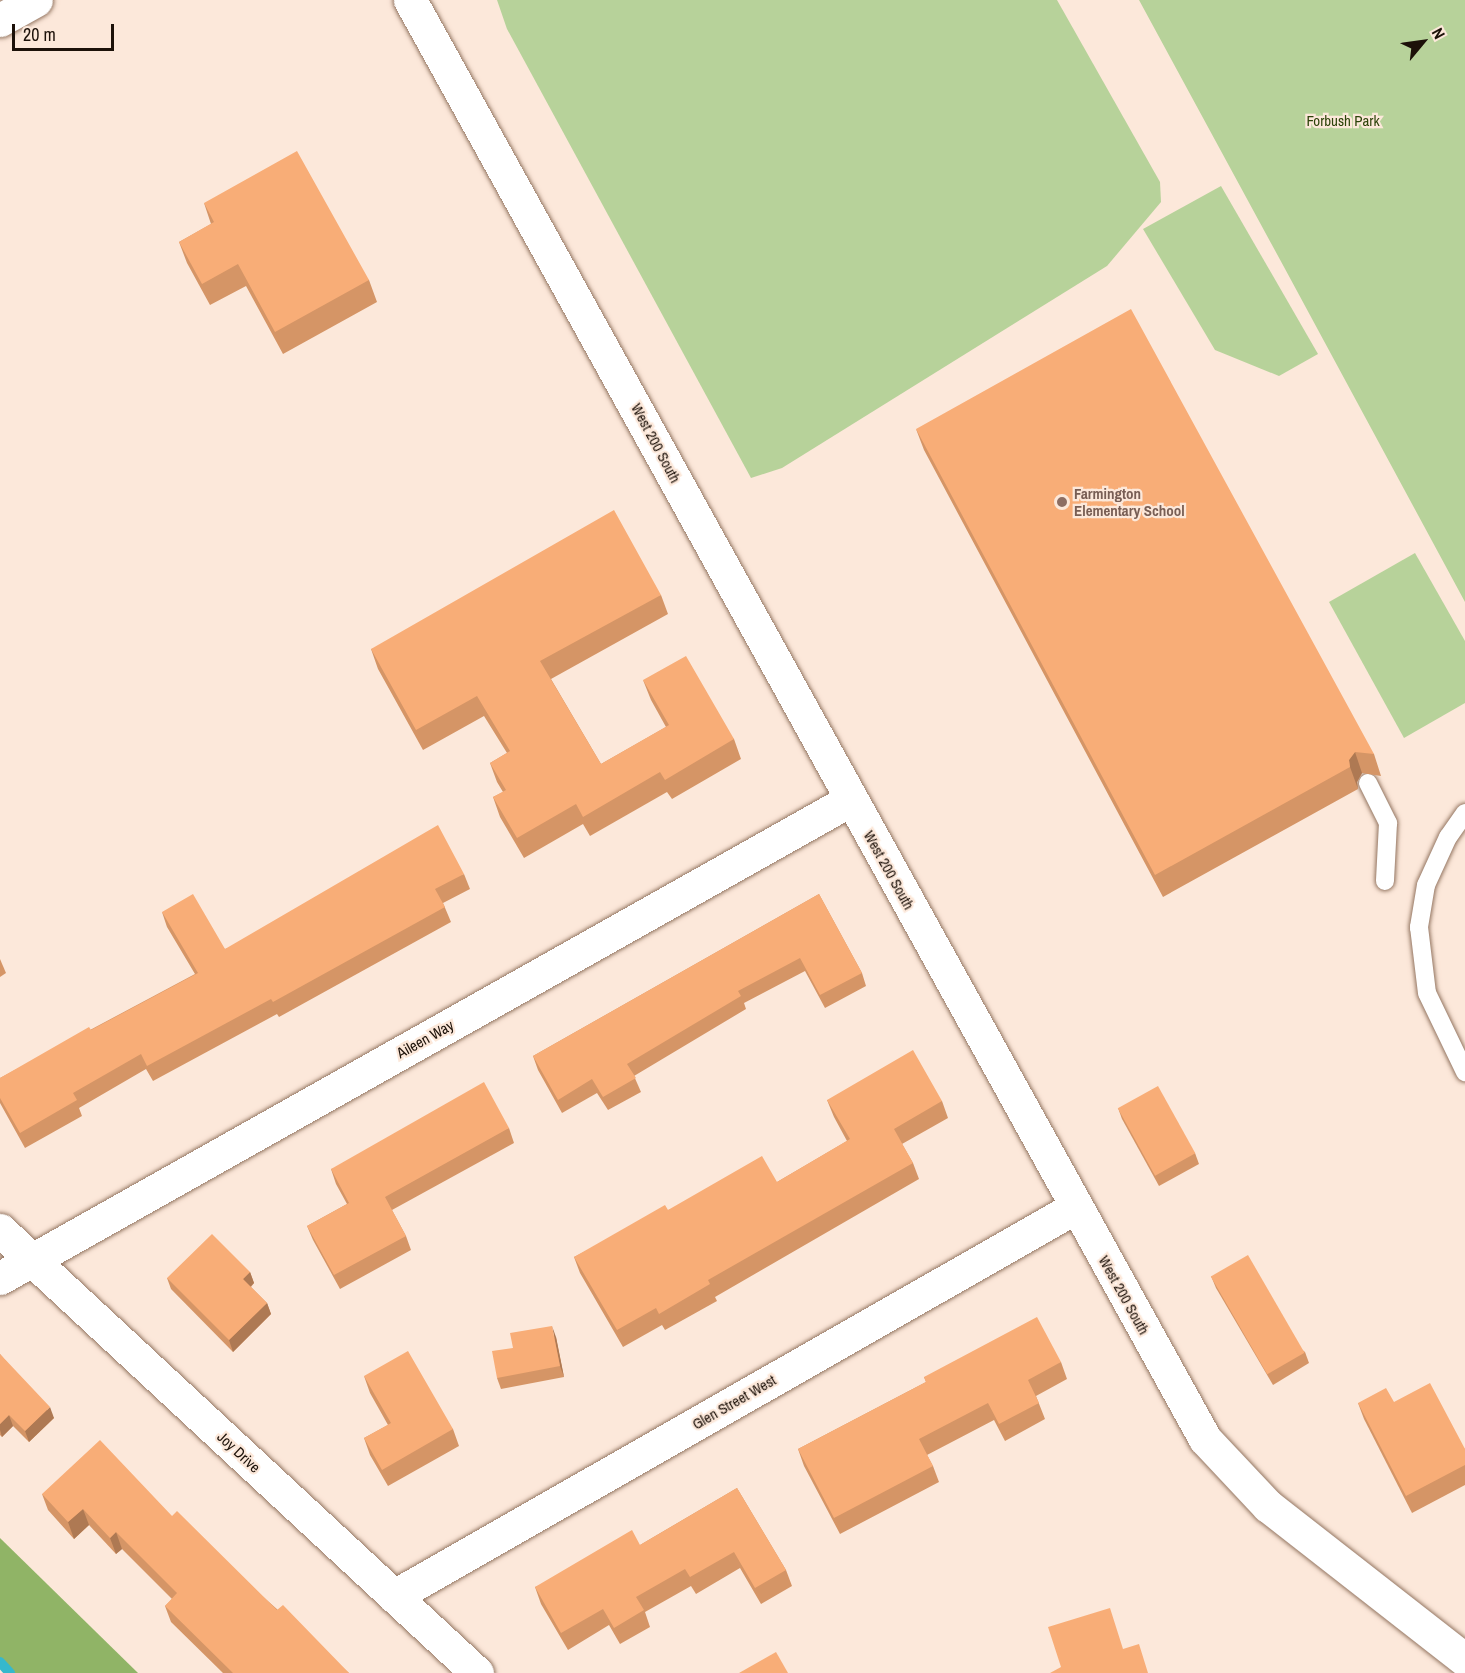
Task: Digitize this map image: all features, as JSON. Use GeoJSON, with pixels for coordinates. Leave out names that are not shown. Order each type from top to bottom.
{"type":"FeatureCollection","features":[{"type":"Feature","properties":{"kind":"street"},"geometry":{"type":"LineString","coordinates":[[0,20],[36,0]]}},
{"type":"Feature","properties":{"kind":"street","name":"West 200 South"},"geometry":{"type":"LineString","coordinates":[[410,0],[1074,1208],[1205,1439],[1268,1506],[1465,1660]]}},
{"type":"Feature","properties":{"kind":"street","name":"Aileen Way"},"geometry":{"type":"LineString","coordinates":[[0,1278],[850,800]]}},
{"type":"Feature","properties":{"kind":"street","name":"Glen Street West"},"geometry":{"type":"LineString","coordinates":[[394,1596],[1074,1208]]}},
{"type":"Feature","properties":{"kind":"street","name":"Joy Drive"},"geometry":{"type":"LineString","coordinates":[[0,1230],[477,1673]]}},
{"type":"Feature","properties":{"kind":"lane"},"geometry":{"type":"LineString","coordinates":[[1368,783],[1388,823],[1385,880]]}},
{"type":"Feature","properties":{"kind":"lane"},"geometry":{"type":"LineString","coordinates":[[1465,813],[1448,837],[1426,885],[1419,927],[1427,993],[1465,1072]]}},
{"type":"Feature","properties":{"kind":"green space"},"geometry":{"type":"Polygon","coordinates":[[[497,0],[1057,0],[1160,182],[1161,202],[1107,266],[782,468],[751,478],[507,29],[497,0]]]}},
{"type":"Feature","properties":{"kind":"green space","name":"Forbush Park"},"geometry":{"type":"Polygon","coordinates":[[[1139,0],[1465,0],[1465,602],[1284,267],[1139,0]]]}},
{"type":"Feature","properties":{"kind":"green space"},"geometry":{"type":"Polygon","coordinates":[[[1221,186],[1318,354],[1279,376],[1215,350],[1143,229],[1221,186]]]}},
{"type":"Feature","properties":{"kind":"green space"},"geometry":{"type":"Polygon","coordinates":[[[1415,553],[1465,641],[1465,703],[1404,738],[1329,602],[1415,553]]]}},
{"type":"Feature","properties":{"kind":"green space"},"geometry":{"type":"Polygon","coordinates":[[[0,1538],[138,1673],[14,1673],[0,1658],[0,1538]]]}},
{"type":"Feature","properties":{"kind":"building"},"geometry":{"type":"Polygon","coordinates":[[[297,151],[369,280],[275,332],[238,264],[202,284],[179,242],[214,222],[204,203],[297,151]]]}},
{"type":"Feature","properties":{"kind":"building"},"geometry":{"type":"Polygon","coordinates":[[[1131,309],[1374,754],[1355,752],[1349,760],[1350,767],[1155,875],[916,429],[1131,309]]]}},
{"type":"Feature","properties":{"kind":"building"},"geometry":{"type":"Polygon","coordinates":[[[614,510],[661,595],[540,661],[601,764],[669,725],[643,680],[686,656],[734,739],[665,780],[660,772],[583,817],[576,804],[517,838],[493,797],[506,790],[490,763],[510,751],[477,696],[416,730],[371,649],[614,510]]]}},
{"type":"Feature","properties":{"kind":"building"},"geometry":{"type":"Polygon","coordinates":[[[438,825],[464,874],[435,889],[445,907],[273,1002],[271,999],[147,1066],[141,1054],[73,1093],[77,1100],[20,1133],[0,1098],[0,1078],[89,1027],[91,1030],[198,973],[162,912],[193,894],[225,949],[438,825]]]}},
{"type":"Feature","properties":{"kind":"building"},"geometry":{"type":"Polygon","coordinates":[[[819,894],[862,973],[820,995],[800,958],[738,991],[741,996],[627,1064],[636,1078],[603,1097],[592,1079],[558,1100],[533,1056],[819,894]]]}},
{"type":"Feature","properties":{"kind":"building"},"geometry":{"type":"Polygon","coordinates":[[[913,1050],[942,1101],[894,1129],[913,1163],[708,1280],[710,1284],[659,1314],[656,1308],[617,1330],[574,1257],[665,1205],[668,1210],[762,1156],[777,1182],[850,1139],[827,1100],[913,1050]]]}},
{"type":"Feature","properties":{"kind":"building"},"geometry":{"type":"Polygon","coordinates":[[[484,1082],[509,1128],[385,1197],[406,1236],[334,1275],[307,1226],[349,1203],[331,1169],[484,1082]]]}},
{"type":"Feature","properties":{"kind":"building"},"geometry":{"type":"Polygon","coordinates":[[[1158,1086],[1195,1153],[1155,1176],[1118,1108],[1158,1086]]]}},
{"type":"Feature","properties":{"kind":"building"},"geometry":{"type":"Polygon","coordinates":[[[212,1234],[250,1272],[243,1279],[267,1303],[229,1340],[167,1278],[212,1234]]]}},
{"type":"Feature","properties":{"kind":"building"},"geometry":{"type":"Polygon","coordinates":[[[1248,1255],[1304,1353],[1267,1374],[1211,1276],[1248,1255]]]}},
{"type":"Feature","properties":{"kind":"building"},"geometry":{"type":"Polygon","coordinates":[[[1037,1317],[1061,1362],[1028,1380],[1039,1403],[999,1424],[988,1403],[919,1439],[933,1466],[834,1518],[798,1449],[926,1382],[924,1377],[1037,1317]]]}},
{"type":"Feature","properties":{"kind":"building"},"geometry":{"type":"Polygon","coordinates":[[[552,1326],[560,1366],[497,1378],[492,1351],[513,1348],[510,1333],[552,1326]]]}},
{"type":"Feature","properties":{"kind":"building"},"geometry":{"type":"Polygon","coordinates":[[[408,1351],[453,1429],[382,1470],[364,1438],[391,1423],[364,1376],[408,1351]]]}},
{"type":"Feature","properties":{"kind":"building"},"geometry":{"type":"Polygon","coordinates":[[[0,1354],[50,1407],[25,1431],[9,1415],[0,1424],[0,1354]]]}},
{"type":"Feature","properties":{"kind":"building"},"geometry":{"type":"Polygon","coordinates":[[[1430,1383],[1465,1449],[1465,1465],[1406,1496],[1358,1403],[1386,1388],[1394,1402],[1430,1383]]]}},
{"type":"Feature","properties":{"kind":"building"},"geometry":{"type":"Polygon","coordinates":[[[100,1440],[172,1516],[177,1511],[277,1610],[283,1605],[349,1673],[233,1673],[165,1606],[177,1593],[116,1532],[110,1538],[83,1509],[68,1522],[42,1494],[100,1440]]]}},
{"type":"Feature","properties":{"kind":"building"},"geometry":{"type":"Polygon","coordinates":[[[737,1488],[786,1570],[755,1588],[734,1552],[690,1577],[685,1569],[636,1597],[644,1610],[614,1628],[603,1609],[561,1633],[535,1587],[632,1530],[640,1545],[737,1488]]]}},
{"type":"Feature","properties":{"kind":"building"},"geometry":{"type":"Polygon","coordinates":[[[1110,1608],[1123,1649],[1139,1644],[1148,1673],[1050,1673],[1061,1667],[1048,1627],[1110,1608]]]}},
{"type":"Feature","properties":{"kind":"building"},"geometry":{"type":"Polygon","coordinates":[[[776,1652],[788,1673],[739,1673],[776,1652]]]}},
{"type":"Feature","properties":{"kind":"waterway"},"geometry":{"type":"LineString","coordinates":[[0,1662],[10,1673]]}},
{"type":"Feature","properties":{"kind":"place","name":"Farmington Elementary School"},"geometry":{"type":"Point","coordinates":[1062,502]}}]}
